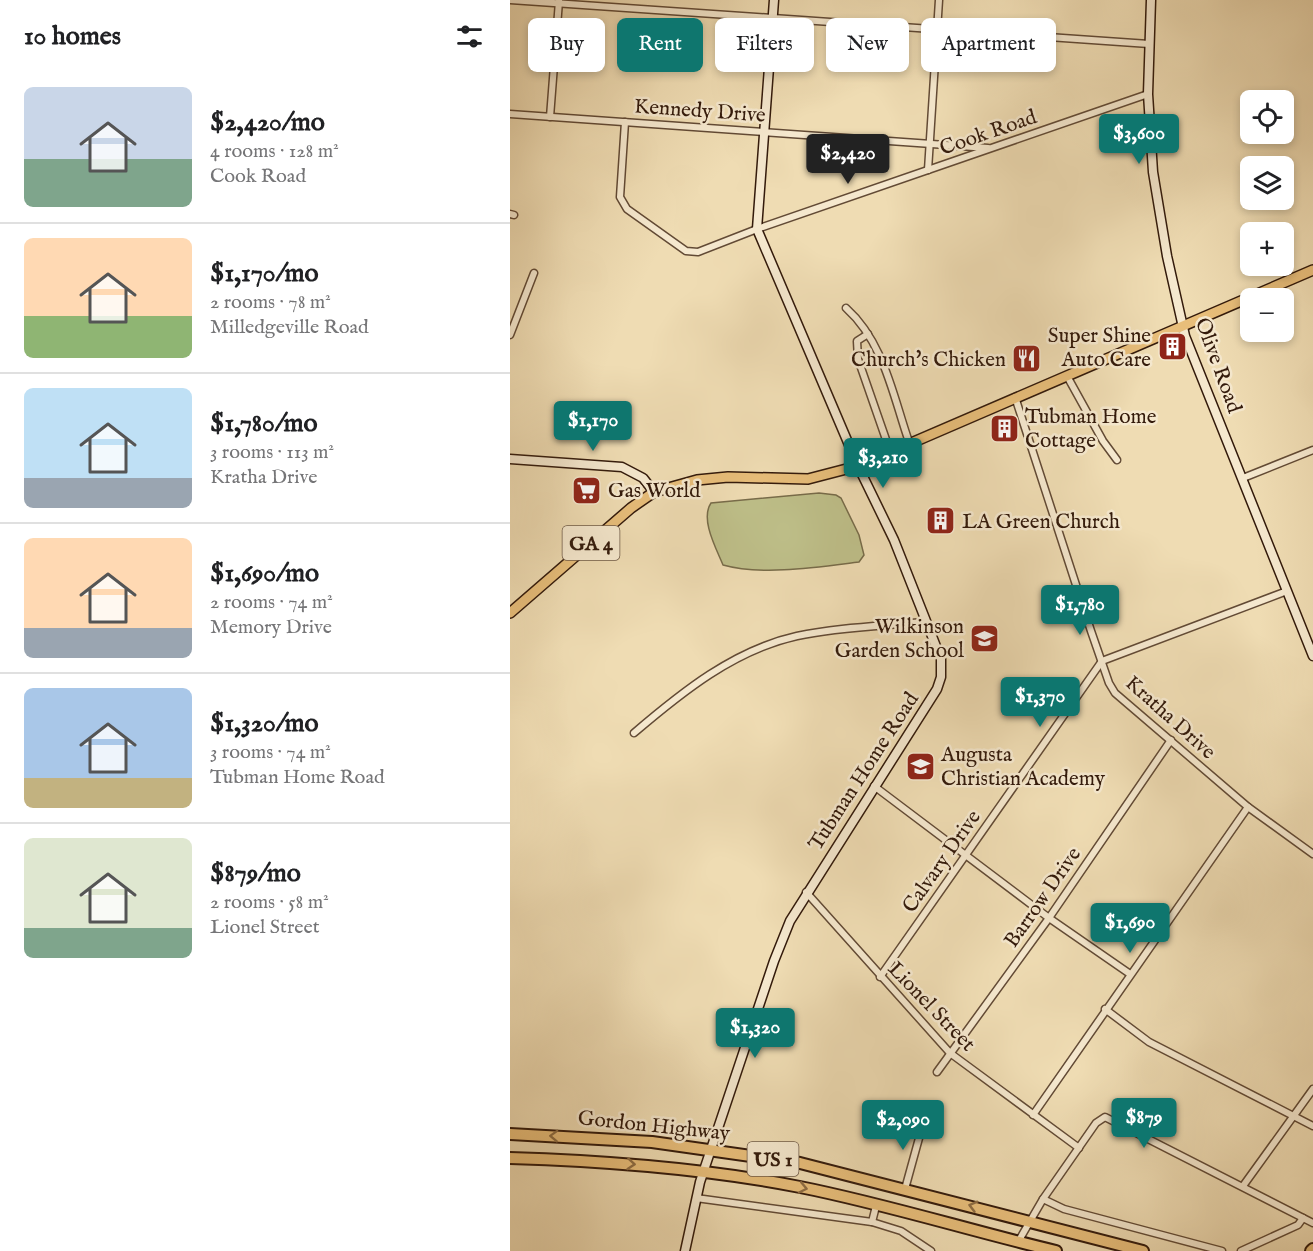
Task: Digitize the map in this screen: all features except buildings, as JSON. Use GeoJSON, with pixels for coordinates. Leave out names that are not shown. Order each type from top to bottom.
{"type":"FeatureCollection","features":[{"type":"Feature","properties":{"kind":"highway","name":"Gordon Highway"},"geometry":{"type":"LineString","coordinates":[[510,1134],[602,1138],[712,1149],[800,1163],[1143,1251]]}},
{"type":"Feature","properties":{"kind":"highway","name":"Gordon Highway"},"geometry":{"type":"LineString","coordinates":[[510,1158],[606,1162],[704,1172],[800,1187],[1056,1251]]}},
{"type":"Feature","properties":{"kind":"main road","name":"GA 4"},"geometry":{"type":"LineString","coordinates":[[510,614],[631,508],[654,492],[697,480],[728,477],[808,479],[858,466],[909,442],[1313,270]]}},
{"type":"Feature","properties":{"kind":"street"},"geometry":{"type":"LineString","coordinates":[[510,0],[748,18]]}},
{"type":"Feature","properties":{"kind":"street","name":"Tubman Home Road"},"geometry":{"type":"LineString","coordinates":[[772,18],[774,0]]}},
{"type":"Feature","properties":{"kind":"street"},"geometry":{"type":"LineString","coordinates":[[938,18],[939,0]]}},
{"type":"Feature","properties":{"kind":"street","name":"Olive Road"},"geometry":{"type":"LineString","coordinates":[[1151,0],[1148,93],[1153,172],[1158,213],[1185,336],[1313,656]]}},
{"type":"Feature","properties":{"kind":"street"},"geometry":{"type":"LineString","coordinates":[[550,117],[558,2]]}},
{"type":"Feature","properties":{"kind":"street"},"geometry":{"type":"LineString","coordinates":[[814,23],[921,30]]}},
{"type":"Feature","properties":{"kind":"street"},"geometry":{"type":"LineString","coordinates":[[1056,38],[1149,44]]}},
{"type":"Feature","properties":{"kind":"street","name":"Tubman Home Road"},"geometry":{"type":"LineString","coordinates":[[684,1251],[704,1172],[774,961],[790,921],[806,892],[937,689],[941,677],[941,659],[924,622],[894,540],[858,466],[758,229],[768,72]]}},
{"type":"Feature","properties":{"kind":"street"},"geometry":{"type":"LineString","coordinates":[[928,170],[935,72]]}},
{"type":"Feature","properties":{"kind":"street","name":"Cook Road"},"geometry":{"type":"LineString","coordinates":[[625,122],[620,197],[627,209],[686,251],[698,252],[1148,93]]}},
{"type":"Feature","properties":{"kind":"street","name":"Kennedy Drive"},"geometry":{"type":"LineString","coordinates":[[510,114],[763,130],[991,148]]}},
{"type":"Feature","properties":{"kind":"street"},"geometry":{"type":"LineString","coordinates":[[510,335],[534,273]]}},
{"type":"Feature","properties":{"kind":"street"},"geometry":{"type":"LineString","coordinates":[[846,308],[868,333],[887,375],[909,442]]}},
{"type":"Feature","properties":{"kind":"street"},"geometry":{"type":"LineString","coordinates":[[868,333],[857,341],[858,359],[890,451]]}},
{"type":"Feature","properties":{"kind":"street"},"geometry":{"type":"LineString","coordinates":[[1067,376],[1103,441],[1117,460]]}},
{"type":"Feature","properties":{"kind":"street","name":"Kratha Drive"},"geometry":{"type":"LineString","coordinates":[[1015,397],[1108,683],[1115,693],[1248,807],[1313,854]]}},
{"type":"Feature","properties":{"kind":"street"},"geometry":{"type":"LineString","coordinates":[[1243,478],[1313,450]]}},
{"type":"Feature","properties":{"kind":"street"},"geometry":{"type":"LineString","coordinates":[[510,459],[622,467],[643,478],[654,492]]}},
{"type":"Feature","properties":{"kind":"street"},"geometry":{"type":"LineString","coordinates":[[1102,661],[1287,591]]}},
{"type":"Feature","properties":{"kind":"street"},"geometry":{"type":"LineString","coordinates":[[634,734],[693,686],[735,658],[796,636],[924,622]]}},
{"type":"Feature","properties":{"kind":"street","name":"Calvary Drive"},"geometry":{"type":"LineString","coordinates":[[880,977],[1102,661]]}},
{"type":"Feature","properties":{"kind":"street","name":"Barrow Drive"},"geometry":{"type":"LineString","coordinates":[[937,1072],[1049,918],[1171,740]]}},
{"type":"Feature","properties":{"kind":"street"},"geometry":{"type":"LineString","coordinates":[[874,786],[1049,918],[1130,974]]}},
{"type":"Feature","properties":{"kind":"street"},"geometry":{"type":"LineString","coordinates":[[1033,1115],[1248,807]]}},
{"type":"Feature","properties":{"kind":"street","name":"Lionel Street"},"geometry":{"type":"LineString","coordinates":[[806,892],[950,1053],[1079,1148]]}},
{"type":"Feature","properties":{"kind":"street"},"geometry":{"type":"LineString","coordinates":[[1106,1009],[1149,1042],[1313,1126]]}},
{"type":"Feature","properties":{"kind":"street"},"geometry":{"type":"LineString","coordinates":[[1243,1186],[1313,1089]]}},
{"type":"Feature","properties":{"kind":"street"},"geometry":{"type":"LineString","coordinates":[[1018,1242],[1043,1199],[1099,1120],[1108,1117],[1313,1223]]}},
{"type":"Feature","properties":{"kind":"street"},"geometry":{"type":"LineString","coordinates":[[905,1189],[924,1119]]}},
{"type":"Feature","properties":{"kind":"street"},"geometry":{"type":"LineString","coordinates":[[696,1198],[872,1222],[901,1231],[931,1251]]}},
{"type":"Feature","properties":{"kind":"street"},"geometry":{"type":"LineString","coordinates":[[1043,1199],[1064,1209],[1222,1251]]}},
{"type":"Feature","properties":{"kind":"street"},"geometry":{"type":"LineString","coordinates":[[872,1222],[876,1206]]}},
{"type":"Feature","properties":{"kind":"street"},"geometry":{"type":"LineString","coordinates":[[1241,1251],[1298,1225],[1303,1218]]}},
{"type":"Feature","properties":{"kind":"green space"},"geometry":{"type":"Polygon","coordinates":[[[819,493],[836,495],[841,498],[859,535],[864,555],[859,562],[773,570],[723,565],[708,525],[707,517],[711,503],[819,493]]]}},
{"type":"Feature","properties":{"kind":"place","name":"Super Shine Auto Care"},"geometry":{"type":"Point","coordinates":[1172,347]}},
{"type":"Feature","properties":{"kind":"place","name":"Church's Chicken"},"geometry":{"type":"Point","coordinates":[1027,359]}},
{"type":"Feature","properties":{"kind":"place","name":"Tubman Home Cottage"},"geometry":{"type":"Point","coordinates":[1004,428]}},
{"type":"Feature","properties":{"kind":"place","name":"Gas World"},"geometry":{"type":"Point","coordinates":[587,490]}},
{"type":"Feature","properties":{"kind":"place","name":"LA Green Church"},"geometry":{"type":"Point","coordinates":[941,521]}},
{"type":"Feature","properties":{"kind":"place","name":"Wilkinson Garden School"},"geometry":{"type":"Point","coordinates":[985,638]}},
{"type":"Feature","properties":{"kind":"place","name":"Augusta Christian Academy"},"geometry":{"type":"Point","coordinates":[920,766]}}]}
